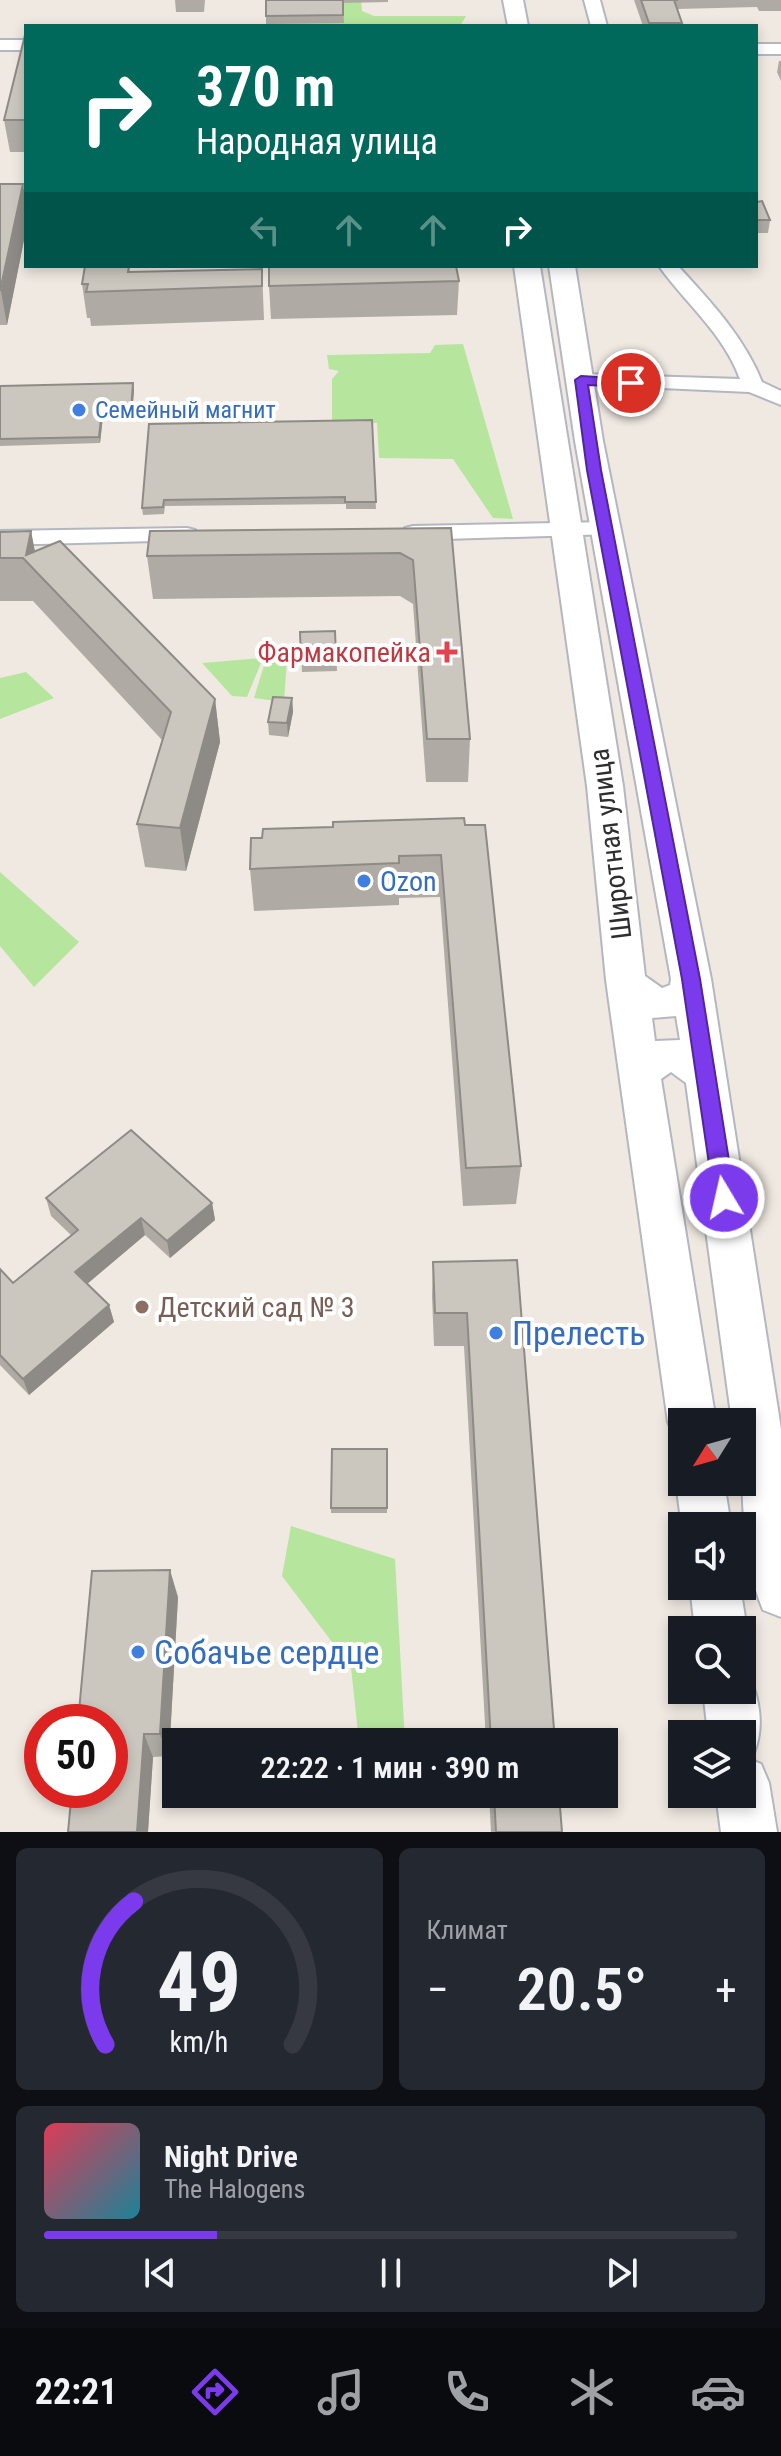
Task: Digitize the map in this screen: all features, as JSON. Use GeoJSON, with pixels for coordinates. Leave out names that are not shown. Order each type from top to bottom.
{"type":"FeatureCollection","features":[{"type":"Feature","properties":{"kind":"main road"},"geometry":{"type":"LineString","coordinates":[[513,0],[518,24]]}},
{"type":"Feature","properties":{"kind":"main road","name":"Широтная улица"},"geometry":{"type":"LineString","coordinates":[[527,268],[605,786],[626,980],[690,1408]]}},
{"type":"Feature","properties":{"kind":"main road","name":"Широтная улица"},"geometry":{"type":"LineString","coordinates":[[562,268],[605,529],[691,979],[781,1592]]}},
{"type":"Feature","properties":{"kind":"main road"},"geometry":{"type":"LineString","coordinates":[[626,980],[635,995],[653,1004],[673,1004],[688,994],[691,979]]}},
{"type":"Feature","properties":{"kind":"main road"},"geometry":{"type":"LineString","coordinates":[[641,1078],[646,1064],[660,1056],[678,1055],[695,1063],[705,1076]]}},
{"type":"Feature","properties":{"kind":"main road"},"geometry":{"type":"LineString","coordinates":[[746,1808],[749,1832]]}},
{"type":"Feature","properties":{"kind":"street"},"geometry":{"type":"LineString","coordinates":[[592,0],[598,24]]}},
{"type":"Feature","properties":{"kind":"street"},"geometry":{"type":"LineString","coordinates":[[0,45],[24,45]]}},
{"type":"Feature","properties":{"kind":"street"},"geometry":{"type":"LineString","coordinates":[[758,49],[781,49]]}},
{"type":"Feature","properties":{"kind":"street"},"geometry":{"type":"LineString","coordinates":[[670,268],[721,326],[743,360],[753,386]]}},
{"type":"Feature","properties":{"kind":"street"},"geometry":{"type":"LineString","coordinates":[[753,386],[781,372]]}},
{"type":"Feature","properties":{"kind":"street"},"geometry":{"type":"LineString","coordinates":[[581,380],[753,386],[781,399]]}},
{"type":"Feature","properties":{"kind":"street"},"geometry":{"type":"LineString","coordinates":[[387,533],[605,529]]}},
{"type":"Feature","properties":{"kind":"street"},"geometry":{"type":"LineString","coordinates":[[0,538],[207,535]]}},
{"type":"Feature","properties":{"kind":"green space"},"geometry":{"type":"Polygon","coordinates":[[[342,0],[361,0],[362,11],[374,16],[466,16],[461,24],[269,24],[342,0]]]}},
{"type":"Feature","properties":{"kind":"green space"},"geometry":{"type":"Polygon","coordinates":[[[463,344],[513,519],[493,518],[453,459],[379,458],[377,423],[332,423],[332,379],[339,371],[329,369],[327,355],[430,353],[435,345],[463,344]]]}},
{"type":"Feature","properties":{"kind":"green space"},"geometry":{"type":"Polygon","coordinates":[[[263,658],[247,697],[232,696],[202,663],[263,658]]]}},
{"type":"Feature","properties":{"kind":"green space"},"geometry":{"type":"Polygon","coordinates":[[[287,658],[284,702],[254,698],[266,659],[287,658]]]}},
{"type":"Feature","properties":{"kind":"green space"},"geometry":{"type":"Polygon","coordinates":[[[26,672],[54,698],[0,719],[0,678],[26,672]]]}},
{"type":"Feature","properties":{"kind":"green space"},"geometry":{"type":"Polygon","coordinates":[[[0,872],[79,942],[34,987],[0,946],[0,872]]]}},
{"type":"Feature","properties":{"kind":"green space"},"geometry":{"type":"Polygon","coordinates":[[[291,1526],[395,1559],[404,1728],[358,1728],[351,1667],[282,1576],[291,1526]]]}},
{"type":"Feature","properties":{"kind":"building"},"geometry":{"type":"Polygon","coordinates":[[[266,0],[343,0],[343,15],[266,16],[266,0]]]}},
{"type":"Feature","properties":{"kind":"building"},"geometry":{"type":"Polygon","coordinates":[[[641,0],[674,0],[682,23],[649,23],[641,0]]]}},
{"type":"Feature","properties":{"kind":"building"},"geometry":{"type":"Polygon","coordinates":[[[24,39],[24,120],[4,120],[24,39]]]}},
{"type":"Feature","properties":{"kind":"building"},"geometry":{"type":"Polygon","coordinates":[[[0,184],[23,184],[0,291],[0,184]]]}},
{"type":"Feature","properties":{"kind":"building"},"geometry":{"type":"Polygon","coordinates":[[[762,201],[770,220],[758,220],[758,202],[762,201]]]}},
{"type":"Feature","properties":{"kind":"building"},"geometry":{"type":"Polygon","coordinates":[[[85,268],[129,268],[128,272],[262,269],[262,286],[86,292],[88,284],[82,284],[85,268]]]}},
{"type":"Feature","properties":{"kind":"building"},"geometry":{"type":"Polygon","coordinates":[[[269,268],[456,268],[459,281],[269,286],[269,268]]]}},
{"type":"Feature","properties":{"kind":"building"},"geometry":{"type":"Polygon","coordinates":[[[133,383],[131,409],[102,409],[99,437],[0,439],[0,386],[133,383]]]}},
{"type":"Feature","properties":{"kind":"building"},"geometry":{"type":"Polygon","coordinates":[[[372,420],[376,502],[345,502],[345,497],[164,500],[163,507],[142,508],[149,424],[372,420]]]}},
{"type":"Feature","properties":{"kind":"building"},"geometry":{"type":"Polygon","coordinates":[[[451,528],[470,739],[427,739],[413,560],[400,553],[147,556],[150,531],[451,528]]]}},
{"type":"Feature","properties":{"kind":"building"},"geometry":{"type":"Polygon","coordinates":[[[31,531],[26,555],[60,541],[215,699],[180,828],[137,824],[171,712],[23,558],[0,558],[0,532],[31,531]]]}},
{"type":"Feature","properties":{"kind":"building"},"geometry":{"type":"Polygon","coordinates":[[[335,631],[336,657],[301,658],[300,632],[335,631]]]}},
{"type":"Feature","properties":{"kind":"building"},"geometry":{"type":"Polygon","coordinates":[[[273,697],[292,698],[287,723],[268,722],[273,697]]]}},
{"type":"Feature","properties":{"kind":"building"},"geometry":{"type":"Polygon","coordinates":[[[464,818],[465,825],[485,825],[521,1166],[466,1168],[441,855],[399,856],[399,863],[250,869],[251,838],[262,838],[263,829],[333,827],[333,822],[464,818]]]}},
{"type":"Feature","properties":{"kind":"building"},"geometry":{"type":"Polygon","coordinates":[[[131,1130],[212,1203],[167,1241],[141,1218],[75,1272],[109,1305],[23,1379],[0,1355],[0,1269],[13,1283],[78,1230],[46,1198],[131,1130]]]}},
{"type":"Feature","properties":{"kind":"building"},"geometry":{"type":"Polygon","coordinates":[[[517,1260],[554,1728],[490,1728],[467,1313],[435,1313],[433,1262],[517,1260]]]}},
{"type":"Feature","properties":{"kind":"building"},"geometry":{"type":"Polygon","coordinates":[[[332,1449],[387,1449],[387,1508],[331,1508],[332,1449]]]}},
{"type":"Feature","properties":{"kind":"building"},"geometry":{"type":"Polygon","coordinates":[[[170,1570],[160,1734],[144,1734],[137,1832],[68,1832],[70,1808],[128,1808],[128,1704],[80,1704],[92,1571],[170,1570]]]}},
{"type":"Feature","properties":{"kind":"building"},"geometry":{"type":"Polygon","coordinates":[[[495,1808],[560,1808],[562,1832],[496,1832],[495,1808]]]}},
{"type":"Feature","properties":{"kind":"place","name":"Семейный магнит"},"geometry":{"type":"Point","coordinates":[79,410]}},
{"type":"Feature","properties":{"kind":"place","name":"Фармакопейка"},"geometry":{"type":"Point","coordinates":[447,652]}},
{"type":"Feature","properties":{"kind":"place","name":"Ozon"},"geometry":{"type":"Point","coordinates":[364,881]}},
{"type":"Feature","properties":{"kind":"place","name":"Детский сад № 3"},"geometry":{"type":"Point","coordinates":[142,1307]}},
{"type":"Feature","properties":{"kind":"place","name":"Прелесть"},"geometry":{"type":"Point","coordinates":[496,1333]}},
{"type":"Feature","properties":{"kind":"place","name":"Собачье сердце"},"geometry":{"type":"Point","coordinates":[138,1652]}},
{"type":"Feature","properties":{"kind":"route"},"geometry":{"type":"LineString","coordinates":[[631,383],[581,380],[594,470],[691,979],[724,1198]]}}]}
